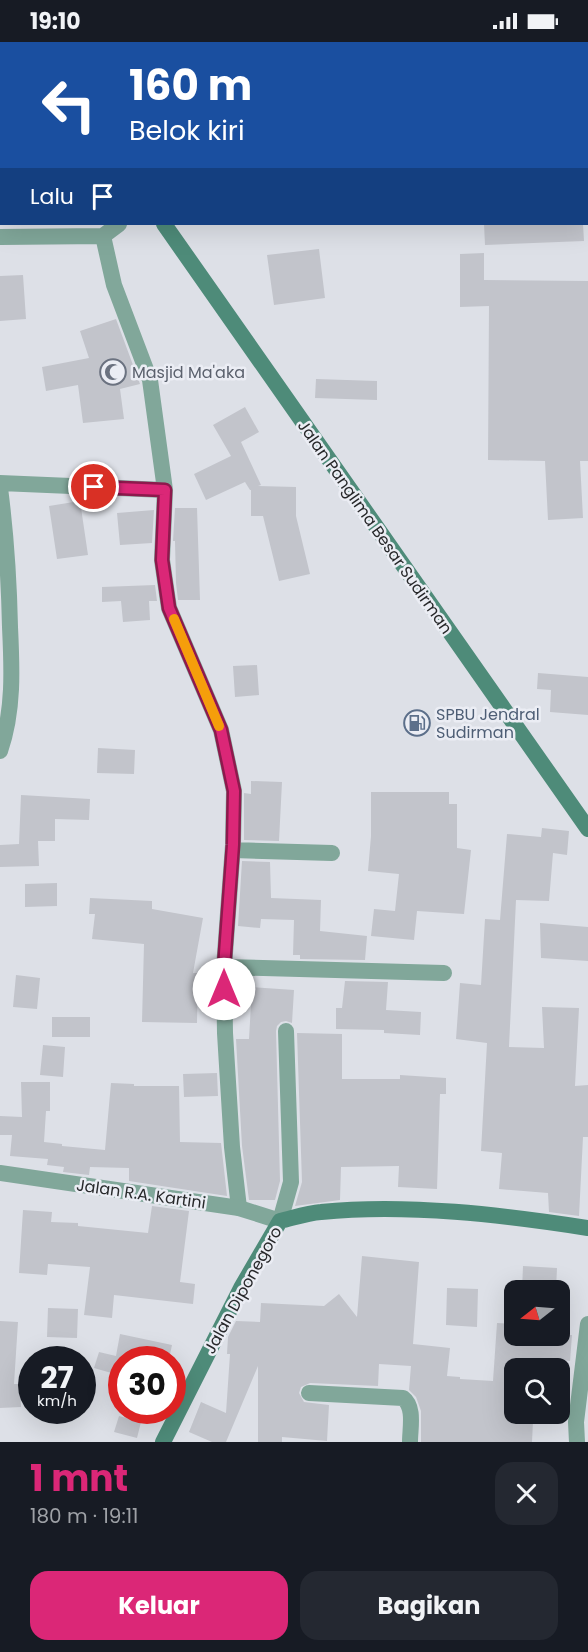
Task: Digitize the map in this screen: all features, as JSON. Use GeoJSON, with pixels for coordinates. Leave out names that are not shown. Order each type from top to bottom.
{"type":"FeatureCollection","features":[{"type":"Feature","properties":{"kind":"main road","name":"Jalan Panglima Besar Sudirman"},"geometry":{"type":"LineString","coordinates":[[165,225],[588,829]]}},
{"type":"Feature","properties":{"kind":"main road","name":"Jalan Diponegoro"},"geometry":{"type":"LineString","coordinates":[[163,1442],[241,1288],[280,1221],[319,1212],[433,1211],[588,1228]]}},
{"type":"Feature","properties":{"kind":"street"},"geometry":{"type":"LineString","coordinates":[[0,237],[103,236],[118,225]]}},
{"type":"Feature","properties":{"kind":"street"},"geometry":{"type":"LineString","coordinates":[[103,236],[114,285],[150,380],[165,490],[162,560],[169,608],[221,730],[234,791],[224,967],[225,1033],[232,1147],[239,1208]]}},
{"type":"Feature","properties":{"kind":"street"},"geometry":{"type":"LineString","coordinates":[[0,751],[5,737],[12,683],[8,575],[0,485],[165,490]]}},
{"type":"Feature","properties":{"kind":"street"},"geometry":{"type":"LineString","coordinates":[[232,850],[332,853]]}},
{"type":"Feature","properties":{"kind":"street"},"geometry":{"type":"LineString","coordinates":[[224,967],[444,974]]}},
{"type":"Feature","properties":{"kind":"street"},"geometry":{"type":"LineString","coordinates":[[280,1221],[291,1182],[286,1031]]}},
{"type":"Feature","properties":{"kind":"street","name":"Jalan R.A. Kartini"},"geometry":{"type":"LineString","coordinates":[[0,1173],[239,1208],[280,1221]]}},
{"type":"Feature","properties":{"kind":"street"},"geometry":{"type":"LineString","coordinates":[[577,1442],[576,1422],[588,1324]]}},
{"type":"Feature","properties":{"kind":"street"},"geometry":{"type":"LineString","coordinates":[[309,1393],[403,1398],[408,1402],[410,1408],[410,1442]]}},
{"type":"Feature","properties":{"kind":"building"},"geometry":{"type":"Polygon","coordinates":[[[484,225],[583,225],[584,241],[485,245],[484,225]]]}},
{"type":"Feature","properties":{"kind":"building"},"geometry":{"type":"Polygon","coordinates":[[[319,249],[325,298],[274,305],[267,255],[319,249]]]}},
{"type":"Feature","properties":{"kind":"building"},"geometry":{"type":"Polygon","coordinates":[[[484,253],[484,280],[588,281],[588,461],[580,461],[583,518],[548,520],[545,461],[488,460],[489,306],[460,307],[460,254],[484,253]]]}},
{"type":"Feature","properties":{"kind":"building"},"geometry":{"type":"Polygon","coordinates":[[[23,275],[26,319],[0,321],[0,276],[23,275]]]}},
{"type":"Feature","properties":{"kind":"building"},"geometry":{"type":"Polygon","coordinates":[[[116,319],[140,384],[120,389],[124,419],[83,423],[78,385],[46,391],[42,367],[89,358],[80,331],[116,319]]]}},
{"type":"Feature","properties":{"kind":"building"},"geometry":{"type":"Polygon","coordinates":[[[316,379],[377,381],[377,400],[315,398],[316,379]]]}},
{"type":"Feature","properties":{"kind":"building"},"geometry":{"type":"Polygon","coordinates":[[[245,407],[259,432],[241,442],[261,485],[258,486],[296,487],[296,516],[310,574],[279,581],[263,516],[251,516],[251,490],[245,482],[206,500],[194,474],[231,456],[213,425],[245,407]]]}},
{"type":"Feature","properties":{"kind":"building"},"geometry":{"type":"Polygon","coordinates":[[[80,501],[88,555],[57,559],[49,506],[80,501]]]}},
{"type":"Feature","properties":{"kind":"building"},"geometry":{"type":"Polygon","coordinates":[[[175,508],[197,508],[200,600],[178,600],[175,541],[173,541],[175,508]]]}},
{"type":"Feature","properties":{"kind":"building"},"geometry":{"type":"Polygon","coordinates":[[[154,510],[152,543],[120,545],[117,513],[154,510]]]}},
{"type":"Feature","properties":{"kind":"building"},"geometry":{"type":"Polygon","coordinates":[[[155,585],[157,601],[149,601],[150,620],[123,622],[121,601],[102,602],[102,587],[155,585]]]}},
{"type":"Feature","properties":{"kind":"building"},"geometry":{"type":"Polygon","coordinates":[[[257,665],[259,695],[235,697],[233,666],[257,665]]]}},
{"type":"Feature","properties":{"kind":"building"},"geometry":{"type":"Polygon","coordinates":[[[538,673],[588,677],[588,715],[550,712],[551,690],[537,689],[538,673]]]}},
{"type":"Feature","properties":{"kind":"building"},"geometry":{"type":"Polygon","coordinates":[[[98,748],[135,750],[134,774],[97,773],[98,748]]]}},
{"type":"Feature","properties":{"kind":"building"},"geometry":{"type":"Polygon","coordinates":[[[251,781],[282,782],[279,841],[244,840],[244,793],[251,794],[251,781]]]}},
{"type":"Feature","properties":{"kind":"building"},"geometry":{"type":"Polygon","coordinates":[[[371,792],[449,792],[449,804],[457,804],[457,848],[471,850],[464,914],[417,911],[414,940],[371,936],[374,909],[395,911],[399,874],[368,871],[371,792]]]}},
{"type":"Feature","properties":{"kind":"building"},"geometry":{"type":"Polygon","coordinates":[[[21,795],[90,799],[89,820],[55,819],[55,841],[38,841],[39,866],[0,867],[0,845],[19,844],[21,795]]]}},
{"type":"Feature","properties":{"kind":"building"},"geometry":{"type":"Polygon","coordinates":[[[542,828],[569,831],[567,855],[553,853],[549,901],[516,900],[509,1047],[544,1048],[542,1007],[579,1008],[575,1086],[588,1085],[588,1137],[583,1137],[579,1216],[549,1212],[548,1193],[499,1189],[502,1153],[481,1151],[487,1043],[456,1039],[460,983],[481,985],[485,919],[500,920],[507,834],[541,837],[542,828]]]}},
{"type":"Feature","properties":{"kind":"building"},"geometry":{"type":"Polygon","coordinates":[[[242,861],[270,862],[271,898],[321,900],[320,931],[367,936],[365,960],[300,959],[300,955],[293,955],[294,920],[261,919],[260,928],[238,926],[242,861]]]}},
{"type":"Feature","properties":{"kind":"building"},"geometry":{"type":"Polygon","coordinates":[[[57,883],[57,906],[25,907],[25,884],[57,883]]]}},
{"type":"Feature","properties":{"kind":"building"},"geometry":{"type":"Polygon","coordinates":[[[90,898],[152,901],[152,909],[203,918],[193,973],[198,973],[197,1023],[142,1022],[144,944],[92,939],[95,914],[89,914],[90,898]]]}},
{"type":"Feature","properties":{"kind":"building"},"geometry":{"type":"Polygon","coordinates":[[[540,923],[588,927],[588,961],[541,958],[540,923]]]}},
{"type":"Feature","properties":{"kind":"building"},"geometry":{"type":"Polygon","coordinates":[[[16,975],[40,978],[37,1009],[13,1007],[16,975]]]}},
{"type":"Feature","properties":{"kind":"building"},"geometry":{"type":"Polygon","coordinates":[[[345,981],[388,982],[386,1010],[421,1012],[420,1035],[384,1033],[384,1030],[336,1029],[336,1008],[342,1008],[345,981]]]}},
{"type":"Feature","properties":{"kind":"building"},"geometry":{"type":"Polygon","coordinates":[[[252,987],[294,990],[292,1023],[281,1022],[276,1031],[280,1181],[275,1200],[249,1200],[242,1146],[236,1039],[249,1039],[252,987]]]}},
{"type":"Feature","properties":{"kind":"building"},"geometry":{"type":"Polygon","coordinates":[[[52,1017],[90,1017],[90,1037],[52,1037],[52,1017]]]}},
{"type":"Feature","properties":{"kind":"building"},"geometry":{"type":"Polygon","coordinates":[[[297,1033],[342,1034],[342,1079],[400,1079],[400,1075],[446,1078],[446,1094],[440,1094],[437,1189],[398,1187],[399,1166],[341,1167],[340,1200],[295,1206],[302,1182],[297,1033]]]}},
{"type":"Feature","properties":{"kind":"building"},"geometry":{"type":"Polygon","coordinates":[[[43,1045],[65,1047],[63,1077],[40,1075],[43,1045]]]}},
{"type":"Feature","properties":{"kind":"building"},"geometry":{"type":"Polygon","coordinates":[[[217,1073],[218,1096],[184,1097],[183,1074],[217,1073]]]}},
{"type":"Feature","properties":{"kind":"building"},"geometry":{"type":"Polygon","coordinates":[[[21,1082],[50,1082],[50,1111],[46,1111],[44,1142],[105,1150],[111,1083],[134,1084],[134,1086],[179,1086],[180,1142],[221,1143],[227,1196],[129,1181],[129,1168],[90,1167],[89,1175],[63,1172],[64,1167],[47,1165],[48,1159],[10,1156],[12,1135],[0,1135],[0,1116],[22,1117],[21,1082]]]}},
{"type":"Feature","properties":{"kind":"building"},"geometry":{"type":"Polygon","coordinates":[[[152,1206],[189,1211],[180,1282],[195,1284],[193,1304],[114,1295],[112,1318],[84,1315],[90,1267],[48,1264],[47,1275],[19,1273],[23,1210],[52,1212],[51,1222],[78,1223],[78,1226],[148,1233],[152,1206]]]}},
{"type":"Feature","properties":{"kind":"building"},"geometry":{"type":"Polygon","coordinates":[[[362,1256],[419,1262],[413,1344],[450,1348],[447,1376],[493,1381],[497,1323],[504,1323],[504,1346],[570,1346],[570,1335],[572,1335],[570,1361],[570,1358],[504,1358],[504,1424],[533,1424],[532,1442],[421,1442],[421,1411],[416,1397],[409,1390],[411,1366],[379,1364],[378,1386],[310,1383],[301,1387],[299,1393],[304,1402],[329,1405],[327,1441],[282,1437],[282,1442],[258,1442],[258,1366],[226,1442],[212,1442],[189,1432],[201,1402],[226,1413],[230,1354],[227,1354],[228,1337],[236,1321],[260,1322],[261,1303],[324,1306],[339,1294],[357,1317],[362,1256]]]}},
{"type":"Feature","properties":{"kind":"building"},"geometry":{"type":"Polygon","coordinates":[[[523,1266],[557,1268],[556,1280],[522,1280],[523,1266]]]}},
{"type":"Feature","properties":{"kind":"building"},"geometry":{"type":"Polygon","coordinates":[[[447,1288],[478,1289],[477,1327],[446,1325],[447,1288]]]}},
{"type":"Feature","properties":{"kind":"building"},"geometry":{"type":"Polygon","coordinates":[[[48,1308],[78,1309],[77,1338],[47,1337],[48,1308]]]}},
{"type":"Feature","properties":{"kind":"building"},"geometry":{"type":"Polygon","coordinates":[[[0,1321],[18,1322],[14,1384],[18,1384],[18,1407],[0,1408],[0,1321]]]}},
{"type":"Feature","properties":{"kind":"building"},"geometry":{"type":"Polygon","coordinates":[[[120,1334],[172,1345],[172,1346],[118,1346],[120,1334]]]}},
{"type":"Feature","properties":{"kind":"building"},"geometry":{"type":"Polygon","coordinates":[[[99,1352],[108,1354],[108,1372],[96,1369],[99,1352]]]}},
{"type":"Feature","properties":{"kind":"building"},"geometry":{"type":"Polygon","coordinates":[[[116,1424],[140,1424],[137,1438],[114,1432],[116,1424]]]}},
{"type":"Feature","properties":{"kind":"slow traffic"},"geometry":{"type":"LineString","coordinates":[[174,619],[219,726]]}},
{"type":"Feature","properties":{"kind":"place","name":"Masjid Ma'aka"},"geometry":{"type":"Point","coordinates":[113,372]}},
{"type":"Feature","properties":{"kind":"place","name":"SPBU Jendral Sudirman"},"geometry":{"type":"Point","coordinates":[417,723]}},
{"type":"Feature","properties":{"kind":"route"},"geometry":{"type":"LineString","coordinates":[[94,487],[165,490],[162,560],[169,608],[221,730],[234,791],[224,989]]}}]}
